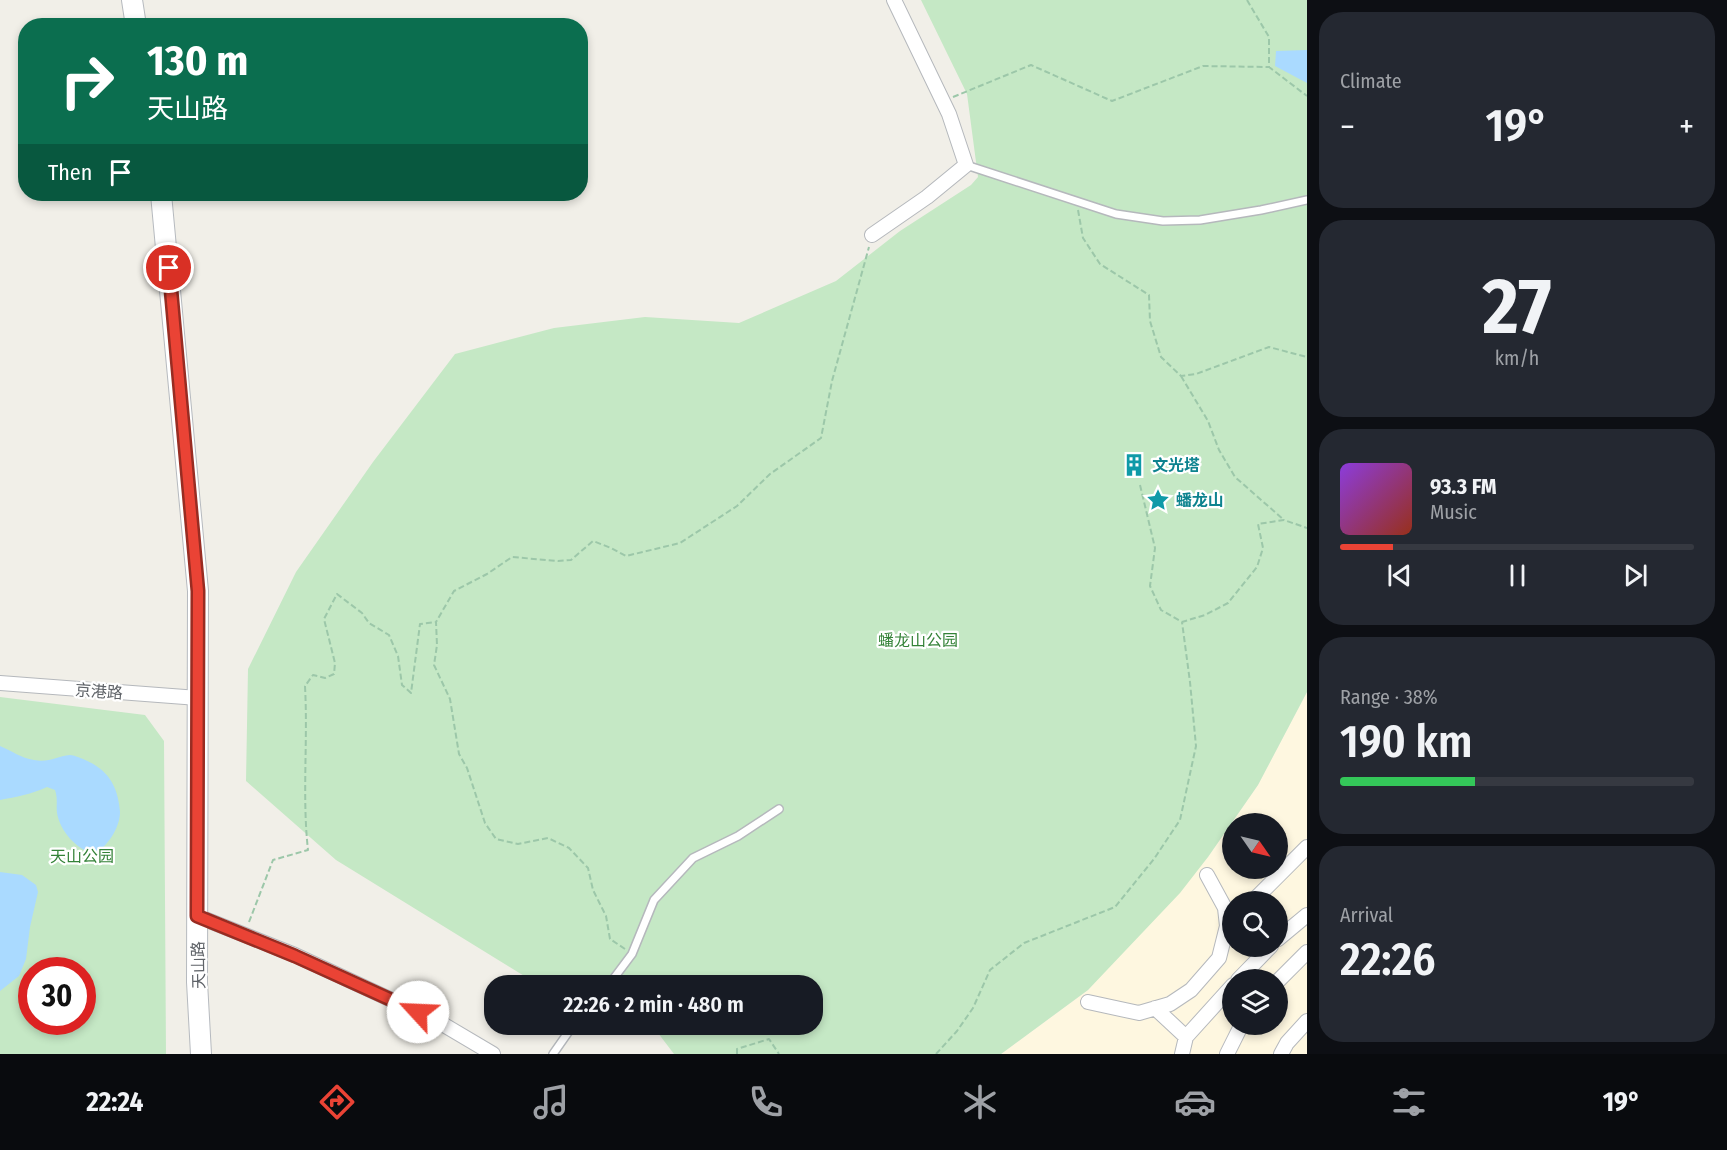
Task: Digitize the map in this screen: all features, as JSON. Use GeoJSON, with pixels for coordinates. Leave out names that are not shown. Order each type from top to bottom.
{"type":"FeatureCollection","features":[{"type":"Feature","properties":{"kind":"street"},"geometry":{"type":"LineString","coordinates":[[132,0],[135,18]]}},
{"type":"Feature","properties":{"kind":"street"},"geometry":{"type":"LineString","coordinates":[[872,235],[927,197],[966,165],[949,114],[894,0]]}},
{"type":"Feature","properties":{"kind":"street","name":"天山路"},"geometry":{"type":"LineString","coordinates":[[162,201],[198,591],[197,982],[201,1054]]}},
{"type":"Feature","properties":{"kind":"street","name":"京港路"},"geometry":{"type":"LineString","coordinates":[[0,683],[198,698]]}},
{"type":"Feature","properties":{"kind":"street"},"geometry":{"type":"LineString","coordinates":[[1263,891],[1307,847]]}},
{"type":"Feature","properties":{"kind":"street"},"geometry":{"type":"LineString","coordinates":[[1207,875],[1222,902]]}},
{"type":"Feature","properties":{"kind":"street"},"geometry":{"type":"LineString","coordinates":[[1288,931],[1307,915]]}},
{"type":"Feature","properties":{"kind":"street"},"geometry":{"type":"LineString","coordinates":[[197,916],[295,956],[439,1022],[493,1054]]}},
{"type":"Feature","properties":{"kind":"street"},"geometry":{"type":"LineString","coordinates":[[1088,1002],[1139,1013],[1170,1004],[1191,990],[1219,958],[1222,948]]}},
{"type":"Feature","properties":{"kind":"street"},"geometry":{"type":"LineString","coordinates":[[1288,971],[1307,952]]}},
{"type":"Feature","properties":{"kind":"street"},"geometry":{"type":"LineString","coordinates":[[1249,969],[1260,957]]}},
{"type":"Feature","properties":{"kind":"street"},"geometry":{"type":"LineString","coordinates":[[1182,1054],[1186,1036],[1222,997]]}},
{"type":"Feature","properties":{"kind":"street"},"geometry":{"type":"LineString","coordinates":[[1155,1008],[1186,1036]]}},
{"type":"Feature","properties":{"kind":"street"},"geometry":{"type":"LineString","coordinates":[[1281,1054],[1287,1043],[1307,1021]]}},
{"type":"Feature","properties":{"kind":"street"},"geometry":{"type":"LineString","coordinates":[[1227,1054],[1236,1035]]}},
{"type":"Feature","properties":{"kind":"lane"},"geometry":{"type":"LineString","coordinates":[[966,165],[1116,214],[1163,221],[1200,220],[1307,200]]}},
{"type":"Feature","properties":{"kind":"lane"},"geometry":{"type":"LineString","coordinates":[[616,975],[632,954],[654,900],[693,858],[738,836],[779,809]]}},
{"type":"Feature","properties":{"kind":"lane"},"geometry":{"type":"LineString","coordinates":[[553,1054],[566,1035]]}},
{"type":"Feature","properties":{"kind":"path"},"geometry":{"type":"LineString","coordinates":[[1247,0],[1269,37],[1269,67]]}},
{"type":"Feature","properties":{"kind":"path"},"geometry":{"type":"LineString","coordinates":[[943,102],[1031,65],[1112,101],[1203,66],[1269,67],[1307,96]]}},
{"type":"Feature","properties":{"kind":"path"},"geometry":{"type":"LineString","coordinates":[[1077,201],[1083,238],[1100,264],[1149,295],[1150,321],[1161,357],[1181,376],[1208,421],[1219,450],[1235,477],[1284,520],[1307,528]]}},
{"type":"Feature","properties":{"kind":"path"},"geometry":{"type":"LineString","coordinates":[[632,954],[610,939],[606,916],[593,890],[588,868],[569,848],[548,838],[518,844],[496,839],[485,824],[467,768],[459,754],[450,699],[434,665],[437,645],[436,622],[454,591],[487,574],[512,557],[571,560],[593,541],[626,556],[680,543],[737,506],[770,474],[820,438],[832,381],[872,235]]}},
{"type":"Feature","properties":{"kind":"path"},"geometry":{"type":"LineString","coordinates":[[1181,376],[1196,374],[1269,347],[1307,357]]}},
{"type":"Feature","properties":{"kind":"path"},"geometry":{"type":"LineString","coordinates":[[1140,485],[1155,548],[1150,586],[1161,610],[1182,622],[1206,615],[1228,603],[1257,567],[1263,548],[1258,524],[1284,520]]}},
{"type":"Feature","properties":{"kind":"path"},"geometry":{"type":"LineString","coordinates":[[243,935],[273,860],[308,850],[305,827],[307,724],[305,686],[314,675],[325,678],[333,674],[335,663],[324,620],[337,594],[362,613],[369,623],[389,635],[398,656],[402,685],[411,693],[420,624],[436,622]]}},
{"type":"Feature","properties":{"kind":"path"},"geometry":{"type":"LineString","coordinates":[[936,1054],[957,1031],[973,1008],[990,970],[1024,943],[1115,907],[1154,859],[1180,820],[1196,746],[1182,622]]}},
{"type":"Feature","properties":{"kind":"path"},"geometry":{"type":"LineString","coordinates":[[737,1054],[737,1049],[769,1039],[779,1054]]}},
{"type":"Feature","properties":{"kind":"shaded area"},"geometry":{"type":"Polygon","coordinates":[[[1307,692],[1307,1054],[1001,1054],[1088,990],[1208,857],[1222,837],[1222,879],[1288,879],[1288,813],[1239,813],[1258,785],[1307,692]]]}},
{"type":"Feature","properties":{"kind":"green space","name":"蟠龙山公园"},"geometry":{"type":"Polygon","coordinates":[[[921,0],[1307,0],[1307,692],[1258,785],[1239,813],[1222,813],[1222,837],[1180,893],[1088,990],[1001,1054],[674,1054],[660,1035],[823,1035],[823,975],[523,975],[336,860],[246,781],[248,669],[296,572],[373,462],[455,354],[554,328],[645,317],[739,323],[836,281],[900,231],[971,185],[978,177],[967,94],[921,0]]]}},
{"type":"Feature","properties":{"kind":"green space","name":"天山公园"},"geometry":{"type":"Polygon","coordinates":[[[0,697],[145,715],[164,741],[166,1054],[0,1054],[0,697]]]}},
{"type":"Feature","properties":{"kind":"water"},"geometry":{"type":"Polygon","coordinates":[[[1307,50],[1307,83],[1275,66],[1276,51],[1307,50]]]}},
{"type":"Feature","properties":{"kind":"water"},"geometry":{"type":"Polygon","coordinates":[[[0,746],[34,760],[44,761],[73,755],[92,763],[105,773],[114,786],[120,812],[115,830],[104,847],[94,854],[87,852],[65,833],[57,813],[55,790],[47,787],[0,800],[0,746]]]}},
{"type":"Feature","properties":{"kind":"water"},"geometry":{"type":"Polygon","coordinates":[[[0,872],[22,875],[36,885],[38,892],[26,957],[18,957],[18,977],[0,991],[0,872]]]}},
{"type":"Feature","properties":{"kind":"building","name":"文光塔"},"geometry":{"type":"Polygon","coordinates":[[[1133,455],[1142,459],[1143,469],[1135,474],[1126,470],[1126,460],[1133,455]]]}},
{"type":"Feature","properties":{"kind":"place","name":"文光塔"},"geometry":{"type":"Point","coordinates":[1134,465]}},
{"type":"Feature","properties":{"kind":"place","name":"蟠龙山"},"geometry":{"type":"Point","coordinates":[1158,500]}},
{"type":"Feature","properties":{"kind":"route"},"geometry":{"type":"LineString","coordinates":[[169,268],[198,591],[197,916],[295,956],[418,1012]]}}]}
